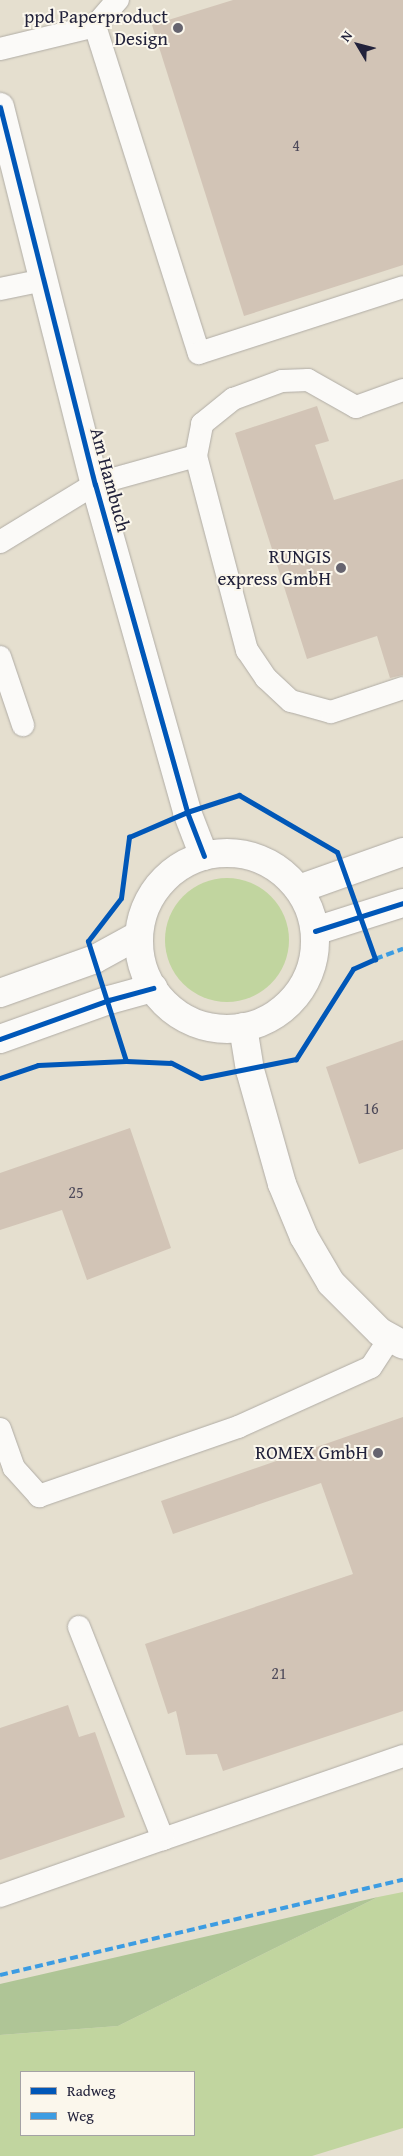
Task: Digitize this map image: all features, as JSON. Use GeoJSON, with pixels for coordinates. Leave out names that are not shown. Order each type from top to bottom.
{"type":"FeatureCollection","features":[{"type":"Feature","properties":{"kind":"street","name":"Am Hambuch"},"geometry":{"type":"LineString","coordinates":[[0,107],[9,180],[44,280],[95,484],[187,812],[204,856]]}},
{"type":"Feature","properties":{"kind":"street"},"geometry":{"type":"LineString","coordinates":[[299,889],[403,852]]}},
{"type":"Feature","properties":{"kind":"street"},"geometry":{"type":"LineString","coordinates":[[231,853],[257,857],[281,870],[299,889],[310,909],[315,931],[314,957],[305,982],[290,1003],[268,1019],[243,1027],[217,1028],[192,1021],[170,1008],[153,988],[142,962],[139,935],[145,908],[159,885],[179,867],[204,856],[231,853]]}},
{"type":"Feature","properties":{"kind":"street"},"geometry":{"type":"LineString","coordinates":[[315,931],[403,903]]}},
{"type":"Feature","properties":{"kind":"street"},"geometry":{"type":"LineString","coordinates":[[0,993],[95,959],[139,935]]}},
{"type":"Feature","properties":{"kind":"street"},"geometry":{"type":"LineString","coordinates":[[0,1039],[108,1000],[153,988]]}},
{"type":"Feature","properties":{"kind":"street"},"geometry":{"type":"LineString","coordinates":[[243,1027],[250,1070],[282,1184],[304,1237],[331,1284],[396,1342]]}},
{"type":"Feature","properties":{"kind":"lane"},"geometry":{"type":"LineString","coordinates":[[0,49],[95,26],[118,0]]}},
{"type":"Feature","properties":{"kind":"lane"},"geometry":{"type":"LineString","coordinates":[[95,26],[199,353],[403,287]]}},
{"type":"Feature","properties":{"kind":"lane"},"geometry":{"type":"LineString","coordinates":[[0,289],[44,280]]}},
{"type":"Feature","properties":{"kind":"lane"},"geometry":{"type":"LineString","coordinates":[[403,390],[356,407],[308,380],[282,381],[233,399],[202,424],[196,456],[246,650],[266,678],[291,701],[331,712],[403,688]]}},
{"type":"Feature","properties":{"kind":"lane"},"geometry":{"type":"LineString","coordinates":[[0,542],[95,484],[196,456]]}},
{"type":"Feature","properties":{"kind":"lane"},"geometry":{"type":"LineString","coordinates":[[0,657],[23,725]]}},
{"type":"Feature","properties":{"kind":"lane"},"geometry":{"type":"LineString","coordinates":[[0,1430],[7,1471],[39,1496],[238,1427],[372,1367],[396,1342]]}},
{"type":"Feature","properties":{"kind":"lane"},"geometry":{"type":"LineString","coordinates":[[79,1627],[163,1839]]}},
{"type":"Feature","properties":{"kind":"lane"},"geometry":{"type":"LineString","coordinates":[[0,1896],[403,1756]]}},
{"type":"Feature","properties":{"kind":"green space"},"geometry":{"type":"Polygon","coordinates":[[[227,878],[251,883],[262,888],[271,896],[279,905],[284,916],[289,940],[284,964],[279,975],[271,984],[262,992],[251,997],[227,1002],[203,997],[192,992],[183,984],[175,975],[170,964],[165,940],[170,916],[175,905],[183,896],[192,888],[203,883],[227,878]]]}},
{"type":"Feature","properties":{"kind":"green space"},"geometry":{"type":"Polygon","coordinates":[[[403,1892],[403,2128],[312,2156],[0,2156],[0,2035],[118,2026],[378,1897],[403,1892]]]}},
{"type":"Feature","properties":{"kind":"green space"},"geometry":{"type":"Polygon","coordinates":[[[378,1897],[118,2026],[0,2035],[0,1984],[378,1897]]]}},
{"type":"Feature","properties":{"kind":"building"},"geometry":{"type":"Polygon","coordinates":[[[233,0],[403,0],[403,265],[244,316],[152,25],[233,0]]]}},
{"type":"Feature","properties":{"kind":"building","name":"RUNGIS express GmbH"},"geometry":{"type":"Polygon","coordinates":[[[317,406],[329,441],[315,445],[334,500],[403,479],[403,675],[390,678],[377,636],[307,659],[235,433],[317,406]]]}},
{"type":"Feature","properties":{"kind":"building"},"geometry":{"type":"Polygon","coordinates":[[[403,1040],[403,1149],[359,1164],[326,1067],[403,1040]]]}},
{"type":"Feature","properties":{"kind":"building"},"geometry":{"type":"Polygon","coordinates":[[[130,1128],[171,1248],[87,1280],[62,1210],[0,1230],[0,1173],[130,1128]]]}},
{"type":"Feature","properties":{"kind":"building"},"geometry":{"type":"Polygon","coordinates":[[[403,1417],[403,1711],[223,1771],[217,1754],[186,1755],[176,1711],[168,1714],[145,1644],[353,1574],[321,1483],[173,1534],[161,1501],[403,1417]]]}},
{"type":"Feature","properties":{"kind":"building"},"geometry":{"type":"Polygon","coordinates":[[[68,1705],[79,1737],[95,1732],[125,1817],[0,1860],[0,1728],[68,1705]]]}},
{"type":"Feature","properties":{"kind":"marked path"},"geometry":{"type":"LineString","coordinates":[[375,959],[403,949]]}},
{"type":"Feature","properties":{"kind":"marked path"},"geometry":{"type":"LineString","coordinates":[[0,1975],[403,1880]]}},
{"type":"Feature","properties":{"kind":"cycle path"},"geometry":{"type":"LineString","coordinates":[[0,107],[95,484],[187,812],[204,856]]}},
{"type":"Feature","properties":{"kind":"cycle path"},"geometry":{"type":"LineString","coordinates":[[239,795],[337,852],[375,959],[353,969],[296,1059],[201,1078],[171,1063],[126,1061],[88,941],[121,898],[129,837],[187,812],[239,795]]}},
{"type":"Feature","properties":{"kind":"cycle path"},"geometry":{"type":"LineString","coordinates":[[315,931],[403,903]]}},
{"type":"Feature","properties":{"kind":"cycle path"},"geometry":{"type":"LineString","coordinates":[[0,1039],[109,1000],[153,988]]}},
{"type":"Feature","properties":{"kind":"cycle path"},"geometry":{"type":"LineString","coordinates":[[0,1078],[38,1065],[126,1061]]}},
{"type":"Feature","properties":{"kind":"place","name":"ppd Paperproduct Design"},"geometry":{"type":"Point","coordinates":[178,28]}},
{"type":"Feature","properties":{"kind":"place","name":"RUNGIS express GmbH"},"geometry":{"type":"Point","coordinates":[341,568]}},
{"type":"Feature","properties":{"kind":"place","name":"ROMEX GmbH"},"geometry":{"type":"Point","coordinates":[378,1453]}}]}
